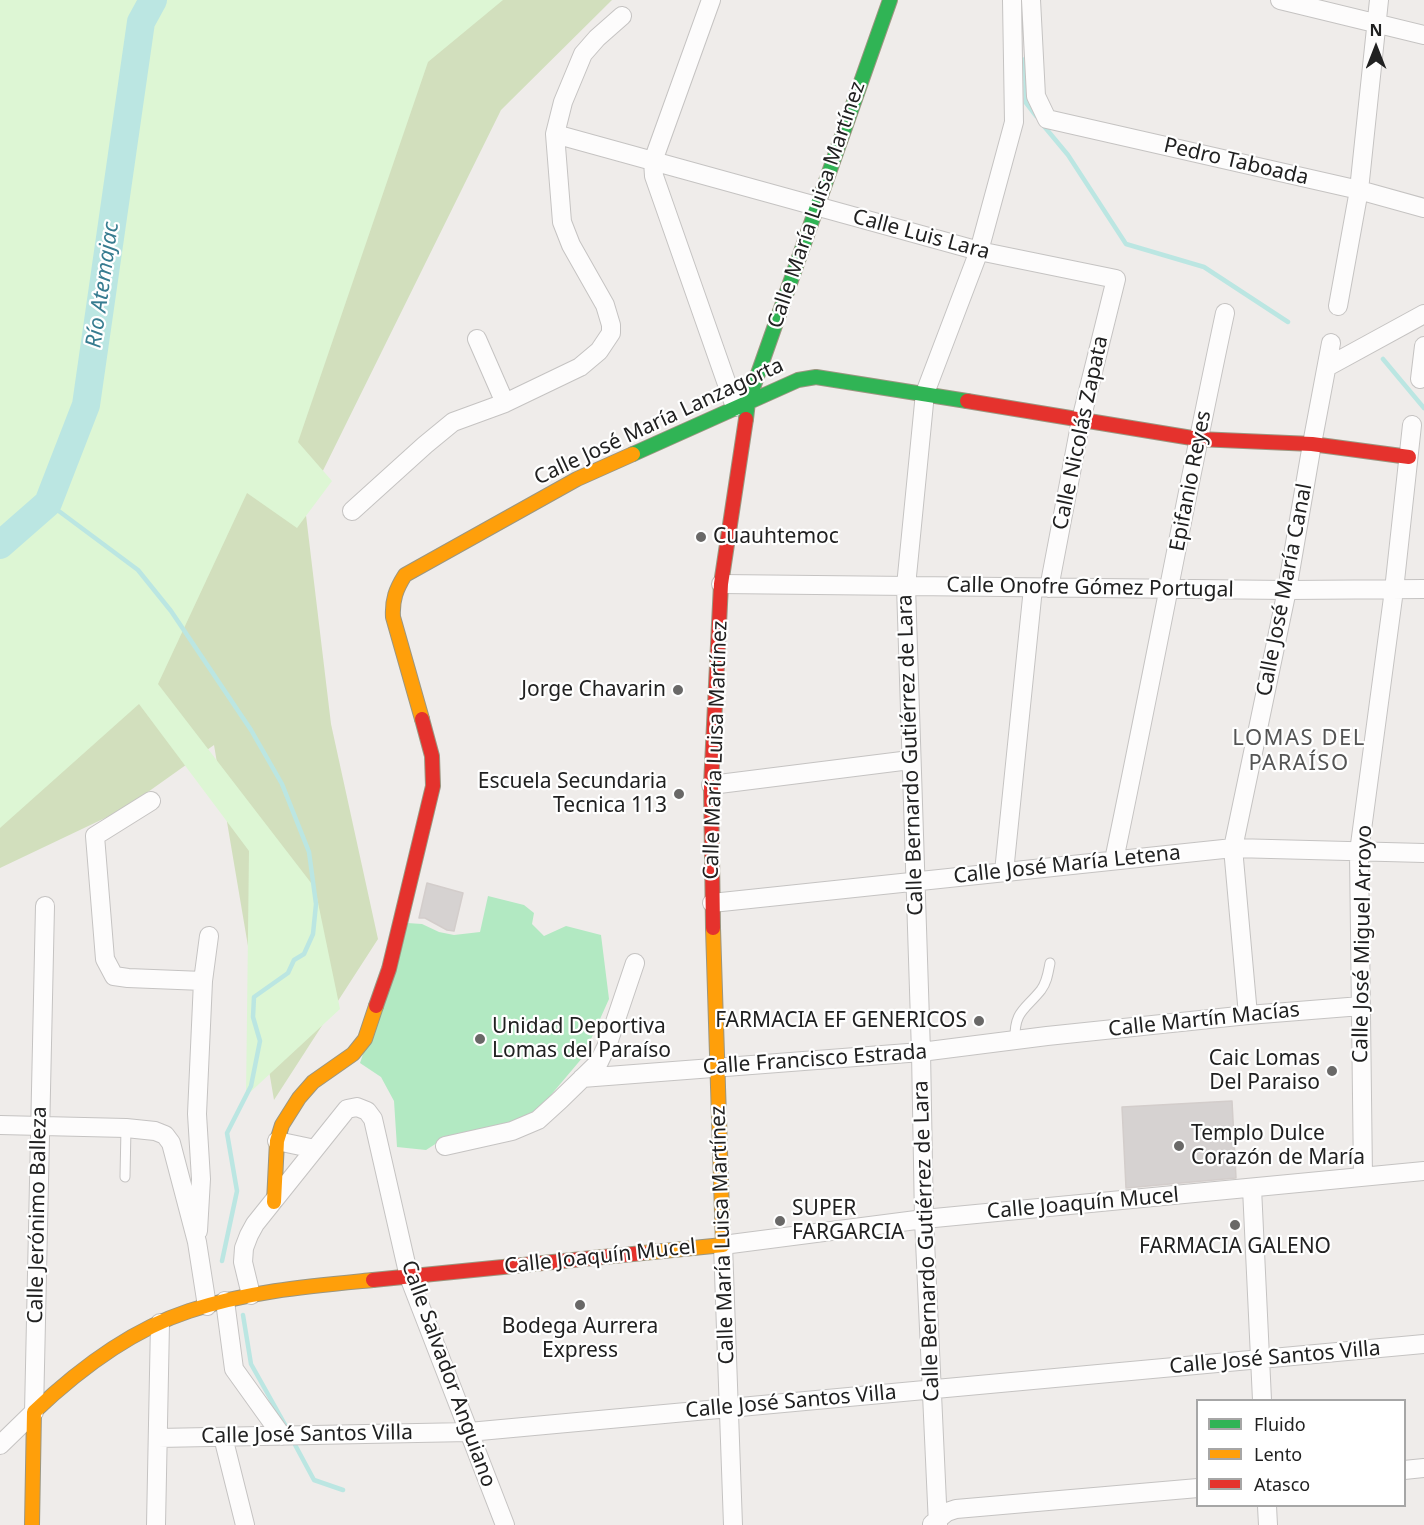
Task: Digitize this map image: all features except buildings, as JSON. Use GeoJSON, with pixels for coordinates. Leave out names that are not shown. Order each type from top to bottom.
{"type":"FeatureCollection","features":[{"type":"Feature","properties":{"kind":"street"},"geometry":{"type":"LineString","coordinates":[[711,0],[653,161],[654,176],[742,405]]}},
{"type":"Feature","properties":{"kind":"street","name":"Calle María Luisa Martínez"},"geometry":{"type":"LineString","coordinates":[[733,1525],[712,903],[711,785],[721,584],[742,405],[817,207],[890,0]]}},
{"type":"Feature","properties":{"kind":"street","name":"Calle Bernardo Gutiérrez de Lara"},"geometry":{"type":"LineString","coordinates":[[936,1523],[924,1219],[906,586],[925,393],[979,251],[1014,122],[1012,0]]}},
{"type":"Feature","properties":{"kind":"street","name":"Pedro Taboada"},"geometry":{"type":"LineString","coordinates":[[1031,0],[1036,96],[1047,119],[1359,190],[1424,208]]}},
{"type":"Feature","properties":{"kind":"street"},"geometry":{"type":"LineString","coordinates":[[1282,0],[1424,35]]}},
{"type":"Feature","properties":{"kind":"street"},"geometry":{"type":"LineString","coordinates":[[1338,306],[1359,190],[1379,0]]}},
{"type":"Feature","properties":{"kind":"street"},"geometry":{"type":"LineString","coordinates":[[352,511],[453,422],[505,403],[580,367],[599,351],[611,333],[611,325],[604,305],[571,245],[562,222],[555,134],[563,102],[584,54],[597,38],[622,16]]}},
{"type":"Feature","properties":{"kind":"street","name":"Calle Luis Lara"},"geometry":{"type":"LineString","coordinates":[[555,134],[979,251],[1116,279]]}},
{"type":"Feature","properties":{"kind":"street","name":"Calle Nicolás Zapata"},"geometry":{"type":"LineString","coordinates":[[1004,872],[1041,588],[1116,279]]}},
{"type":"Feature","properties":{"kind":"street","name":"Epifanio Reyes"},"geometry":{"type":"LineString","coordinates":[[1114,860],[1198,439],[1226,313]]}},
{"type":"Feature","properties":{"kind":"street"},"geometry":{"type":"LineString","coordinates":[[1327,367],[1424,314]]}},
{"type":"Feature","properties":{"kind":"street"},"geometry":{"type":"LineString","coordinates":[[1401,327],[1424,336]]}},
{"type":"Feature","properties":{"kind":"street"},"geometry":{"type":"LineString","coordinates":[[477,339],[505,403]]}},
{"type":"Feature","properties":{"kind":"street","name":"Calle José María Canal"},"geometry":{"type":"LineString","coordinates":[[1248,1015],[1233,848],[1287,590],[1331,343]]}},
{"type":"Feature","properties":{"kind":"street"},"geometry":{"type":"LineString","coordinates":[[1420,379],[1424,346]]}},
{"type":"Feature","properties":{"kind":"street","name":"Calle José María Lanzagorta"},"geometry":{"type":"LineString","coordinates":[[274,1202],[278,1141],[282,1125],[306,1090],[324,1073],[353,1054],[364,1040],[389,969],[433,786],[432,756],[393,617],[392,603],[396,589],[405,575],[577,479],[798,380],[816,376],[1198,439],[1312,444],[1409,457]]}},
{"type":"Feature","properties":{"kind":"street","name":"Calle José Miguel Arroyo"},"geometry":{"type":"LineString","coordinates":[[1363,1177],[1359,852],[1394,590],[1412,425]]}},
{"type":"Feature","properties":{"kind":"street","name":"Calle Onofre Gómez Portugal"},"geometry":{"type":"LineString","coordinates":[[721,584],[1287,590],[1424,589]]}},
{"type":"Feature","properties":{"kind":"street"},"geometry":{"type":"LineString","coordinates":[[711,785],[910,760]]}},
{"type":"Feature","properties":{"kind":"street"},"geometry":{"type":"LineString","coordinates":[[151,801],[95,836],[105,959],[114,976],[203,981]]}},
{"type":"Feature","properties":{"kind":"street","name":"Calle José María Letena"},"geometry":{"type":"LineString","coordinates":[[712,903],[1233,848],[1424,853]]}},
{"type":"Feature","properties":{"kind":"street","name":"Calle Jerónimo Balleza"},"geometry":{"type":"LineString","coordinates":[[32,1525],[45,906]]}},
{"type":"Feature","properties":{"kind":"street"},"geometry":{"type":"LineString","coordinates":[[197,1242],[201,1179],[197,1114],[203,981],[209,936]]}},
{"type":"Feature","properties":{"kind":"street"},"geometry":{"type":"LineString","coordinates":[[445,1146],[512,1131],[538,1120],[599,1062],[608,1043],[635,963]]}},
{"type":"Feature","properties":{"kind":"street","name":"Calle Martín Macías"},"geometry":{"type":"LineString","coordinates":[[1047,1036],[1361,1006]]}},
{"type":"Feature","properties":{"kind":"street","name":"Calle Francisco Estrada"},"geometry":{"type":"LineString","coordinates":[[582,1078],[921,1052],[1047,1036]]}},
{"type":"Feature","properties":{"kind":"street","name":"Calle Salvador Anguiano"},"geometry":{"type":"LineString","coordinates":[[315,1149],[347,1109],[357,1107],[368,1111],[374,1119],[409,1277],[505,1525]]}},
{"type":"Feature","properties":{"kind":"street"},"geometry":{"type":"LineString","coordinates":[[0,1125],[126,1128],[155,1131],[165,1135],[171,1143],[197,1242],[207,1306]]}},
{"type":"Feature","properties":{"kind":"street"},"geometry":{"type":"LineString","coordinates":[[251,1295],[243,1262],[244,1248],[255,1224],[315,1149],[278,1141]]}},
{"type":"Feature","properties":{"kind":"street","name":"Calle Joaquín Mucel"},"geometry":{"type":"LineString","coordinates":[[0,1445],[75,1376],[115,1349],[160,1323],[207,1306],[251,1295],[283,1289],[723,1245],[924,1219],[1424,1172]]}},
{"type":"Feature","properties":{"kind":"street"},"geometry":{"type":"LineString","coordinates":[[1252,1188],[1262,1399]]}},
{"type":"Feature","properties":{"kind":"street"},"geometry":{"type":"LineString","coordinates":[[225,1301],[234,1369],[282,1436]]}},
{"type":"Feature","properties":{"kind":"street"},"geometry":{"type":"LineString","coordinates":[[156,1525],[160,1323]]}},
{"type":"Feature","properties":{"kind":"street","name":"Calle José Santos Villa"},"geometry":{"type":"LineString","coordinates":[[158,1438],[469,1432],[1424,1344]]}},
{"type":"Feature","properties":{"kind":"street"},"geometry":{"type":"LineString","coordinates":[[223,1437],[245,1525]]}},
{"type":"Feature","properties":{"kind":"street"},"geometry":{"type":"LineString","coordinates":[[1406,1470],[1424,1468]]}},
{"type":"Feature","properties":{"kind":"street"},"geometry":{"type":"LineString","coordinates":[[936,1523],[947,1512],[956,1509],[1196,1488]]}},
{"type":"Feature","properties":{"kind":"street"},"geometry":{"type":"LineString","coordinates":[[1267,1507],[1268,1525]]}},
{"type":"Feature","properties":{"kind":"lane"},"geometry":{"type":"LineString","coordinates":[[1015,1040],[1014,1027],[1022,1009],[1041,990],[1048,978],[1050,963]]}},
{"type":"Feature","properties":{"kind":"lane"},"geometry":{"type":"LineString","coordinates":[[125,1177],[126,1128]]}},
{"type":"Feature","properties":{"kind":"green space"},"geometry":{"type":"Polygon","coordinates":[[[0,0],[612,0],[501,110],[305,507],[331,724],[378,939],[274,1100],[214,745],[124,809],[0,868],[0,0]]]}},
{"type":"Feature","properties":{"kind":"green space"},"geometry":{"type":"Polygon","coordinates":[[[0,0],[153,0],[144,20],[157,0],[503,0],[428,62],[298,442],[332,481],[297,528],[247,493],[158,684],[315,888],[340,1009],[246,1096],[249,851],[139,704],[0,828],[0,0]]]}},
{"type":"Feature","properties":{"kind":"green space","name":"Unidad Deportiva Lomas del Paraíso"},"geometry":{"type":"Polygon","coordinates":[[[488,896],[524,905],[534,913],[532,924],[544,936],[566,926],[601,935],[609,999],[583,1057],[529,1121],[440,1141],[426,1150],[397,1147],[394,1101],[381,1077],[360,1063],[407,923],[422,924],[439,932],[454,935],[480,932],[488,896]]]}},
{"type":"Feature","properties":{"kind":"waterway","name":"Río Atemajac"},"geometry":{"type":"LineString","coordinates":[[0,545],[48,503],[86,405],[141,22],[153,0]]}},
{"type":"Feature","properties":{"kind":"waterway"},"geometry":{"type":"LineString","coordinates":[[1025,59],[1026,103],[1036,116]]}},
{"type":"Feature","properties":{"kind":"waterway"},"geometry":{"type":"LineString","coordinates":[[1043,125],[1068,155],[1126,244],[1204,267],[1288,322]]}},
{"type":"Feature","properties":{"kind":"waterway"},"geometry":{"type":"LineString","coordinates":[[1383,359],[1424,408]]}},
{"type":"Feature","properties":{"kind":"waterway"},"geometry":{"type":"LineString","coordinates":[[48,503],[138,570],[171,611],[251,730],[282,784],[309,852],[316,904],[313,934],[304,954],[294,960],[288,973],[254,997],[253,1017],[260,1041],[251,1086],[227,1133],[237,1191],[222,1261]]}},
{"type":"Feature","properties":{"kind":"waterway"},"geometry":{"type":"LineString","coordinates":[[243,1315],[251,1364],[288,1430]]}},
{"type":"Feature","properties":{"kind":"waterway"},"geometry":{"type":"LineString","coordinates":[[293,1441],[314,1480],[343,1490]]}},
{"type":"Feature","properties":{"kind":"traffic: fast"},"geometry":{"type":"LineString","coordinates":[[746,419],[748,402],[890,0]]}},
{"type":"Feature","properties":{"kind":"traffic: fast"},"geometry":{"type":"LineString","coordinates":[[633,454],[798,380],[816,377],[967,401]]}},
{"type":"Feature","properties":{"kind":"traffic: slow"},"geometry":{"type":"LineString","coordinates":[[422,719],[393,617],[395,595],[405,575],[577,479],[633,454]]}},
{"type":"Feature","properties":{"kind":"traffic: slow"},"geometry":{"type":"LineString","coordinates":[[643,1253],[723,1245],[713,928]]}},
{"type":"Feature","properties":{"kind":"traffic: slow"},"geometry":{"type":"LineString","coordinates":[[274,1202],[277,1141],[282,1125],[299,1098],[313,1082],[353,1054],[365,1039],[376,1006]]}},
{"type":"Feature","properties":{"kind":"traffic: slow"},"geometry":{"type":"LineString","coordinates":[[32,1525],[34,1412],[106,1353],[167,1319],[212,1304],[303,1287],[373,1280]]}},
{"type":"Feature","properties":{"kind":"traffic: jam"},"geometry":{"type":"LineString","coordinates":[[967,401],[1198,439],[1312,444],[1409,457]]}},
{"type":"Feature","properties":{"kind":"traffic: jam"},"geometry":{"type":"LineString","coordinates":[[713,928],[711,785],[721,584],[746,419]]}},
{"type":"Feature","properties":{"kind":"traffic: jam"},"geometry":{"type":"LineString","coordinates":[[376,1006],[389,969],[433,786],[432,756],[422,719]]}},
{"type":"Feature","properties":{"kind":"traffic: jam"},"geometry":{"type":"LineString","coordinates":[[373,1280],[643,1253]]}},
{"type":"Feature","properties":{"kind":"place","name":"Cuauhtemoc"},"geometry":{"type":"Point","coordinates":[701,537]}},
{"type":"Feature","properties":{"kind":"place","name":"Jorge Chavarin"},"geometry":{"type":"Point","coordinates":[678,690]}},
{"type":"Feature","properties":{"kind":"place","name":"Escuela Secundaria Tecnica 113"},"geometry":{"type":"Point","coordinates":[679,794]}},
{"type":"Feature","properties":{"kind":"place","name":"FARMACIA EF GENERICOS"},"geometry":{"type":"Point","coordinates":[979,1021]}},
{"type":"Feature","properties":{"kind":"place","name":"Unidad Deportiva Lomas del Paraíso"},"geometry":{"type":"Point","coordinates":[480,1039]}},
{"type":"Feature","properties":{"kind":"place","name":"Caic Lomas Del Paraiso"},"geometry":{"type":"Point","coordinates":[1332,1071]}},
{"type":"Feature","properties":{"kind":"place","name":"Templo Dulce Corazón de María"},"geometry":{"type":"Point","coordinates":[1179,1146]}},
{"type":"Feature","properties":{"kind":"place","name":"SUPER FARGARCIA"},"geometry":{"type":"Point","coordinates":[780,1221]}},
{"type":"Feature","properties":{"kind":"place","name":"FARMACIA GALENO"},"geometry":{"type":"Point","coordinates":[1235,1225]}},
{"type":"Feature","properties":{"kind":"place","name":"Bodega Aurrera Express"},"geometry":{"type":"Point","coordinates":[580,1305]}},
{"type":"Feature","properties":{"kind":"district","name":"LOMAS DEL PARAÍSO"},"geometry":{"type":"Point","coordinates":[1299,752]}}]}
